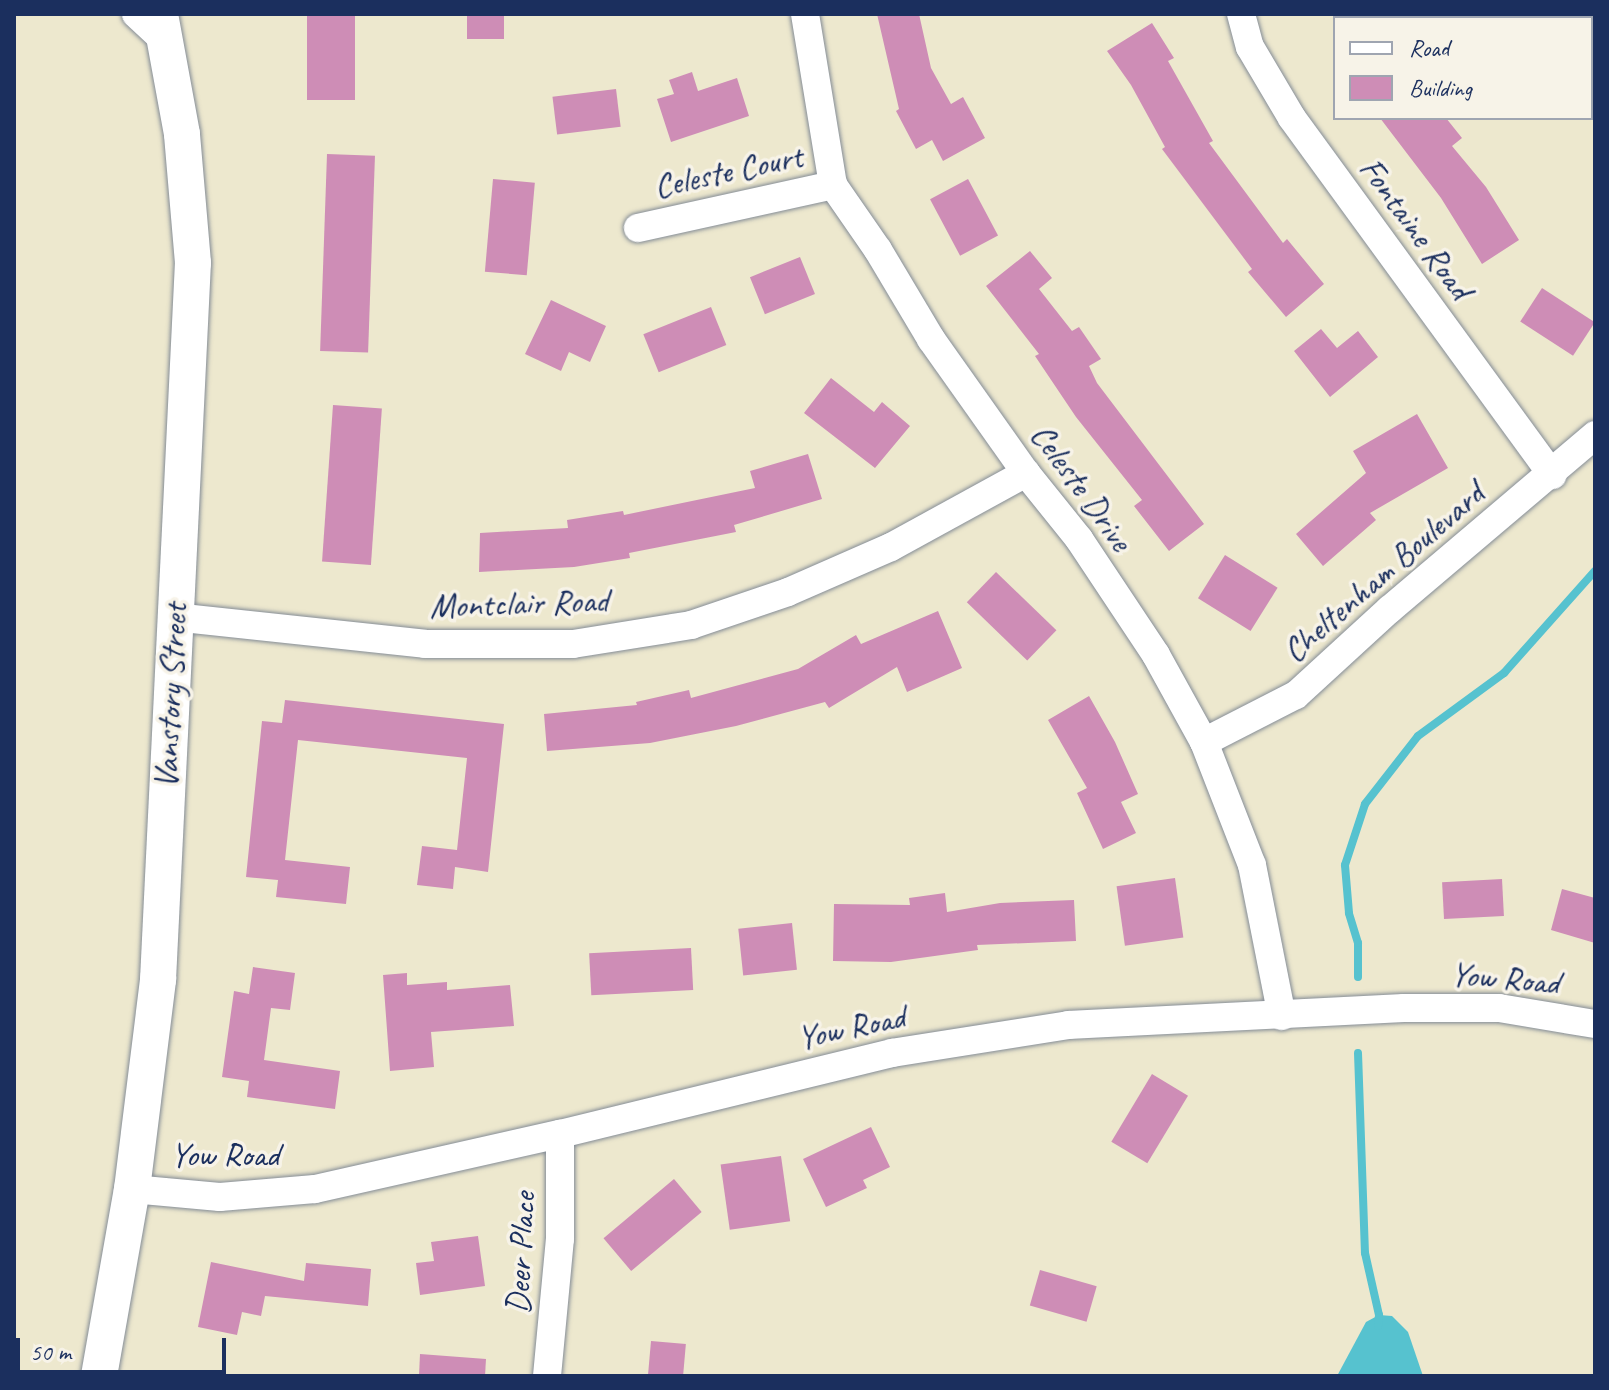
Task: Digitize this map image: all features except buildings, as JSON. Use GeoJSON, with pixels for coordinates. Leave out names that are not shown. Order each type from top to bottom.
{"type":"FeatureCollection","features":[{"type":"Feature","properties":{"kind":"street"},"geometry":{"type":"LineString","coordinates":[[136,14],[162,27]]}},
{"type":"Feature","properties":{"kind":"street","name":"Celeste Drive"},"geometry":{"type":"LineString","coordinates":[[805,14],[833,185],[878,250],[931,339],[1026,473],[1079,539],[1156,655],[1204,742],[1252,865],[1282,1016]]}},
{"type":"Feature","properties":{"kind":"street","name":"Fontaine Road"},"geometry":{"type":"LineString","coordinates":[[1241,14],[1250,47],[1292,118],[1552,475]]}},
{"type":"Feature","properties":{"kind":"street","name":"Vanstory Street"},"geometry":{"type":"LineString","coordinates":[[99,1376],[132,1189],[158,980],[193,263],[182,134],[162,27]]}},
{"type":"Feature","properties":{"kind":"street","name":"Celeste Court"},"geometry":{"type":"LineString","coordinates":[[638,228],[833,185]]}},
{"type":"Feature","properties":{"kind":"street","name":"Cheltenham Boulevard"},"geometry":{"type":"LineString","coordinates":[[1204,742],[1296,695],[1390,609],[1552,475],[1595,435]]}},
{"type":"Feature","properties":{"kind":"street","name":"Montclair Road"},"geometry":{"type":"LineString","coordinates":[[174,617],[425,644],[573,644],[691,625],[788,592],[891,547],[1026,473]]}},
{"type":"Feature","properties":{"kind":"street","name":"Yow Road"},"geometry":{"type":"LineString","coordinates":[[132,1189],[220,1197],[315,1189],[906,1051],[1068,1025],[1404,1008],[1499,1008],[1595,1024]]}},
{"type":"Feature","properties":{"kind":"street","name":"Deer Place"},"geometry":{"type":"LineString","coordinates":[[547,1376],[560,1239],[560,1134]]}},
{"type":"Feature","properties":{"kind":"water"},"geometry":{"type":"Polygon","coordinates":[[[1379,1315],[1392,1316],[1408,1332],[1423,1376],[1337,1376],[1366,1322],[1379,1315]]]}},
{"type":"Feature","properties":{"kind":"waterway"},"geometry":{"type":"LineString","coordinates":[[1358,977],[1358,943],[1349,913],[1345,865],[1365,804],[1418,736],[1504,673],[1595,571]]}},
{"type":"Feature","properties":{"kind":"waterway"},"geometry":{"type":"LineString","coordinates":[[1358,1053],[1365,1253],[1379,1315],[1378,1326]]}}]}
